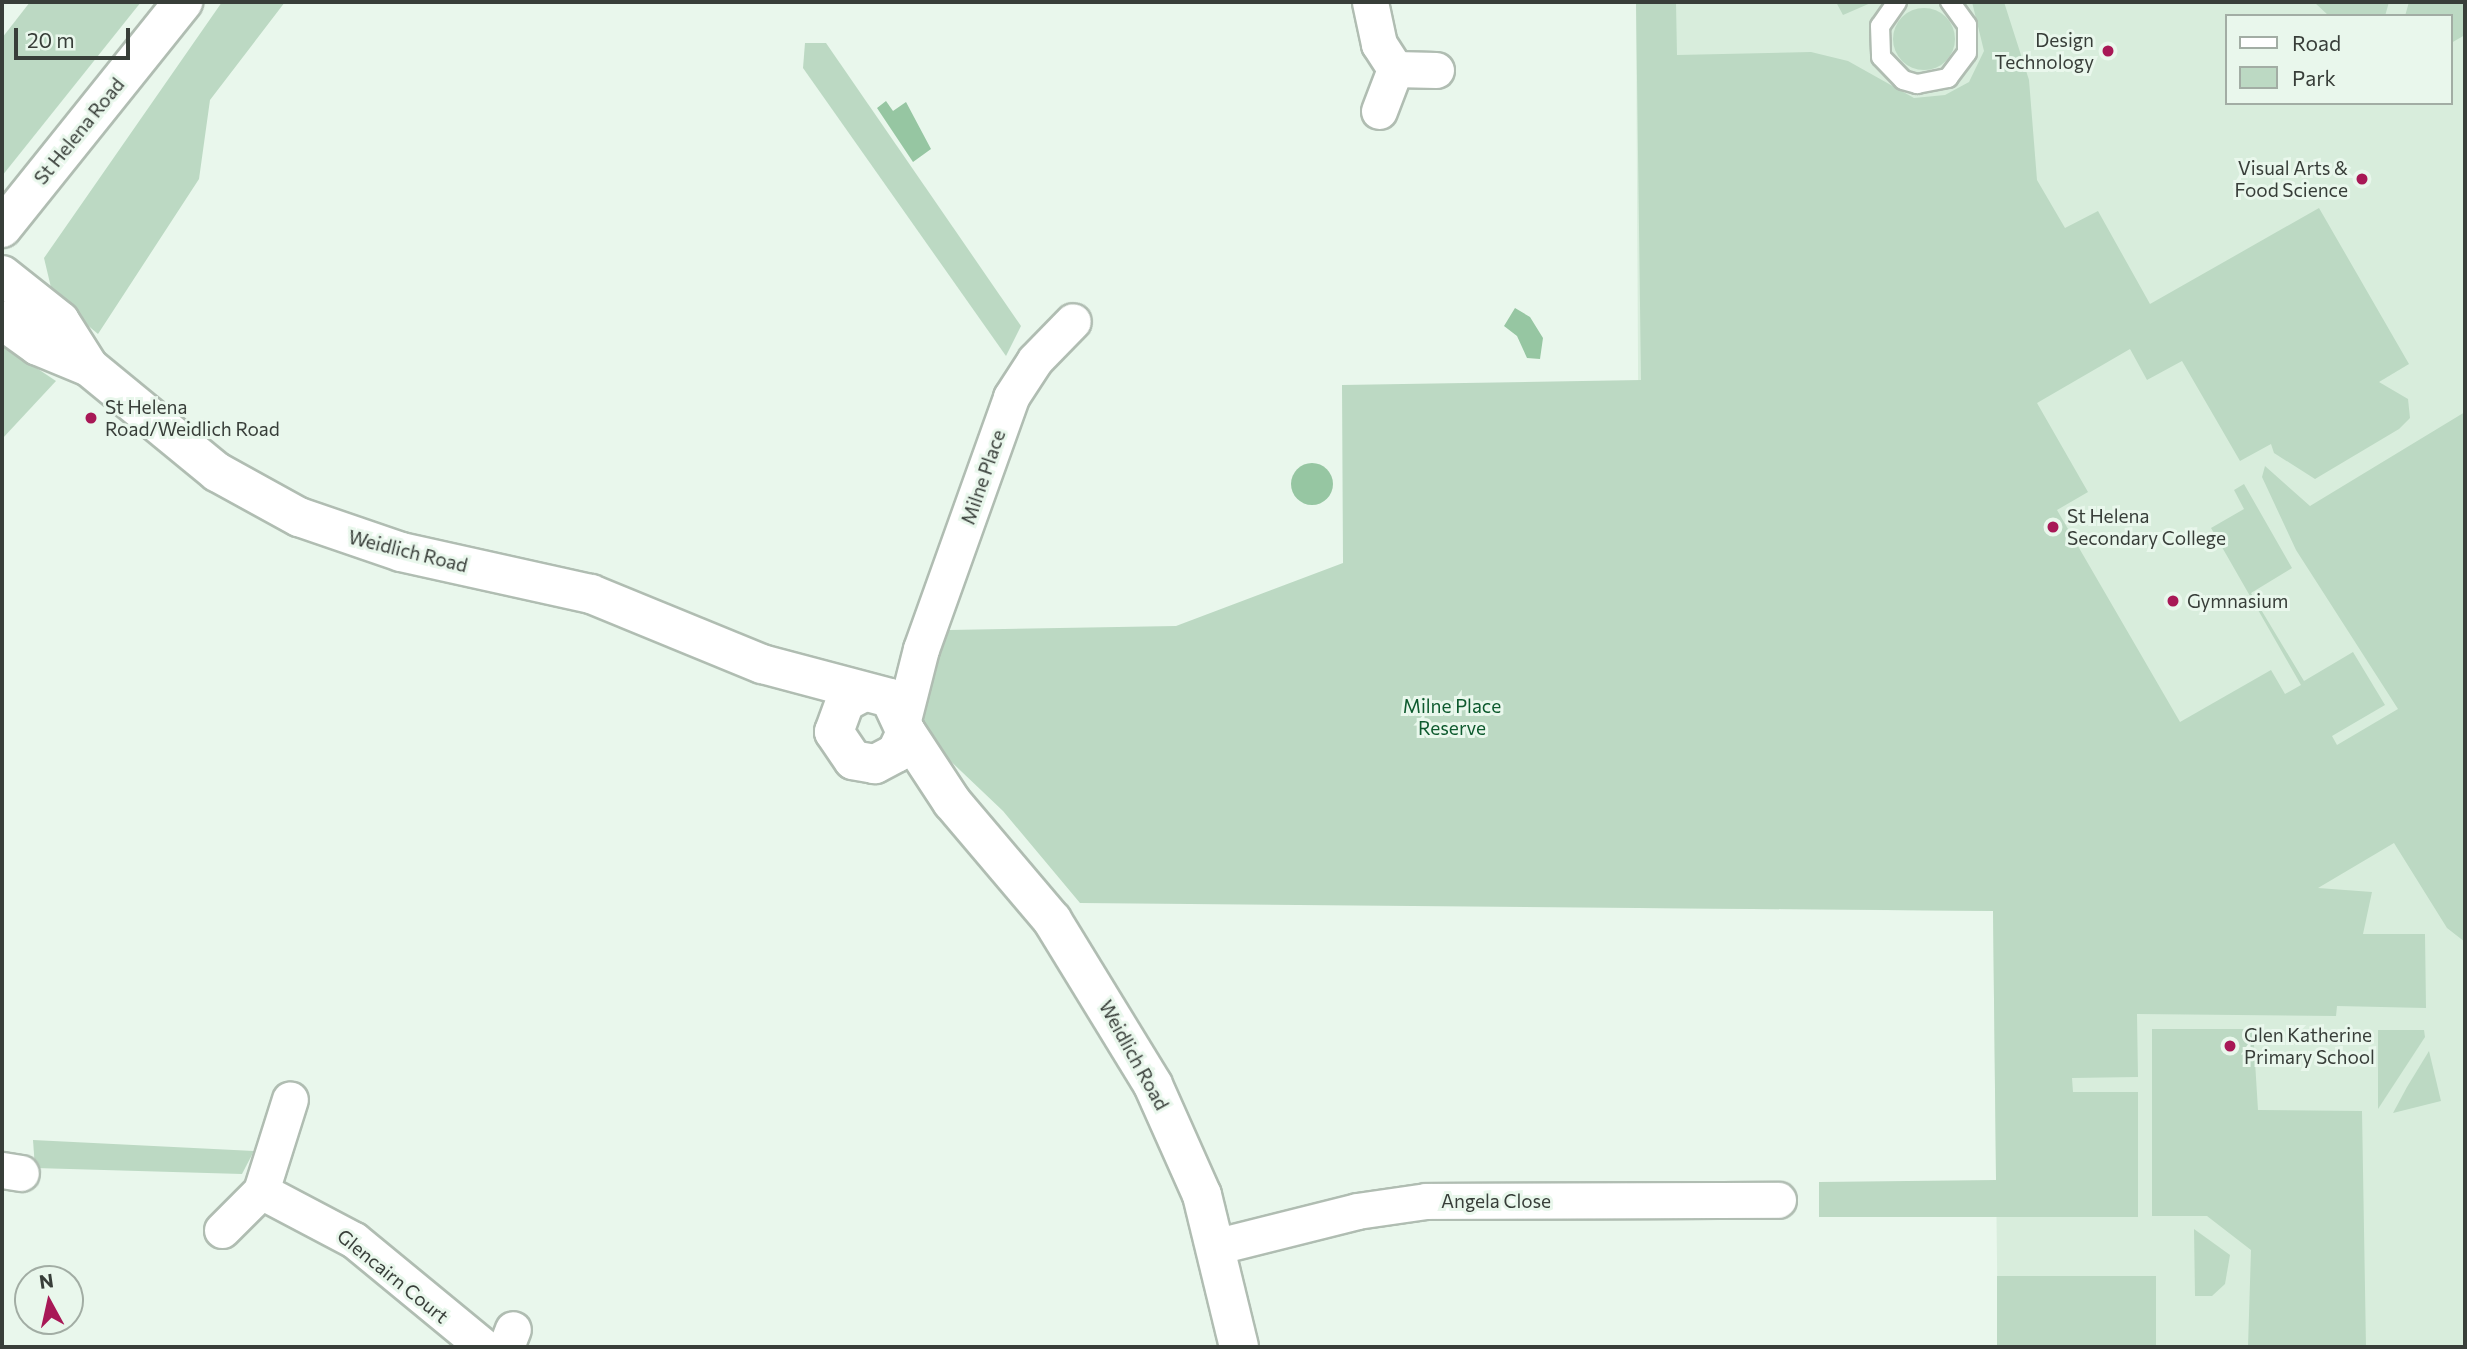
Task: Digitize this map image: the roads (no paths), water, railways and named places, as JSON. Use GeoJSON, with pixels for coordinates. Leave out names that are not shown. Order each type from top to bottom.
{"type":"FeatureCollection","features":[{"type":"Feature","properties":{"kind":"street","name":"St Helena Road"},"geometry":{"type":"LineString","coordinates":[[2,228],[183,2]]}},
{"type":"Feature","properties":{"kind":"street"},"geometry":{"type":"LineString","coordinates":[[1370,2],[1379,44],[1395,69]]}},
{"type":"Feature","properties":{"kind":"street"},"geometry":{"type":"LineString","coordinates":[[1395,69],[1436,70]]}},
{"type":"Feature","properties":{"kind":"street"},"geometry":{"type":"LineString","coordinates":[[1379,111],[1395,69]]}},
{"type":"Feature","properties":{"kind":"street","name":"Weidlich Road"},"geometry":{"type":"LineString","coordinates":[[2,275],[60,321],[89,367]]}},
{"type":"Feature","properties":{"kind":"street","name":"Weidlich Road"},"geometry":{"type":"LineString","coordinates":[[2,320],[38,346],[89,367],[218,472],[299,517],[401,552],[591,594],[762,664],[866,692]]}},
{"type":"Feature","properties":{"kind":"street","name":"Milne Place"},"geometry":{"type":"LineString","coordinates":[[905,724],[921,649],[1012,397],[1035,360],[1073,321]]}},
{"type":"Feature","properties":{"kind":"street"},"geometry":{"type":"LineString","coordinates":[[866,692],[890,698],[905,724],[896,753],[875,764],[853,760],[834,732],[838,711],[921,649]]}},
{"type":"Feature","properties":{"kind":"street","name":"Weidlich Road"},"geometry":{"type":"LineString","coordinates":[[762,664],[834,732]]}},
{"type":"Feature","properties":{"kind":"street","name":"Weidlich Road"},"geometry":{"type":"LineString","coordinates":[[905,724],[952,802],[1012,867],[1096,985],[1181,1144],[1218,1246],[1239,1347]]}},
{"type":"Feature","properties":{"kind":"street","name":"Weidlich Road"},"geometry":{"type":"LineString","coordinates":[[875,764],[952,802]]}},
{"type":"Feature","properties":{"kind":"street"},"geometry":{"type":"LineString","coordinates":[[222,1230],[261,1191],[290,1099]]}},
{"type":"Feature","properties":{"kind":"street","name":"Glencairn Court"},"geometry":{"type":"LineString","coordinates":[[261,1191],[354,1240],[484,1347]]}},
{"type":"Feature","properties":{"kind":"street","name":"Angela Close"},"geometry":{"type":"LineString","coordinates":[[1218,1246],[1414,1202],[1778,1200]]}},
{"type":"Feature","properties":{"kind":"lane"},"geometry":{"type":"LineString","coordinates":[[1897,2],[1880,26],[1880,49],[1890,70],[1917,84],[1948,78],[1967,53],[1967,25],[1950,2]]}},
{"type":"Feature","properties":{"kind":"place","name":"Design Technology"},"geometry":{"type":"Point","coordinates":[2108,51]}},
{"type":"Feature","properties":{"kind":"place","name":"Visual Arts & Food Science"},"geometry":{"type":"Point","coordinates":[2362,179]}},
{"type":"Feature","properties":{"kind":"place","name":"St Helena Road/Weidlich Road"},"geometry":{"type":"Point","coordinates":[91,418]}},
{"type":"Feature","properties":{"kind":"place","name":"St Helena Secondary College"},"geometry":{"type":"Point","coordinates":[2053,527]}},
{"type":"Feature","properties":{"kind":"place","name":"Gymnasium"},"geometry":{"type":"Point","coordinates":[2173,601]}},
{"type":"Feature","properties":{"kind":"place","name":"Glen Katherine Primary School"},"geometry":{"type":"Point","coordinates":[2230,1046]}},
{"type":"Feature","properties":{"kind":"park label","name":"Milne Place Reserve"},"geometry":{"type":"Point","coordinates":[1452,717]}}]}
